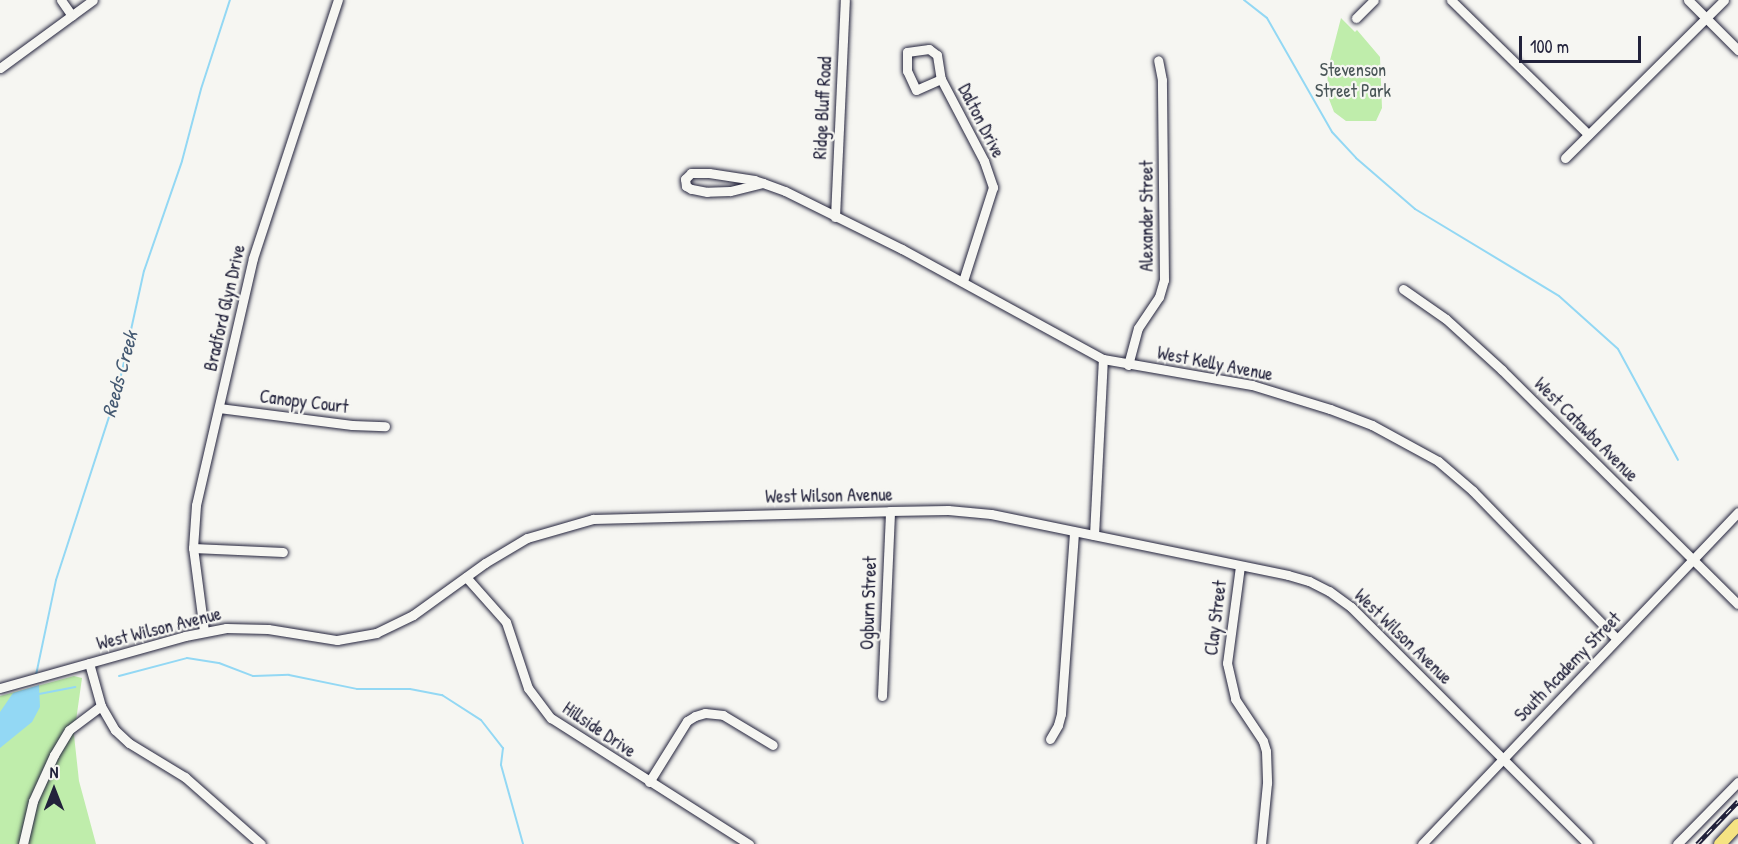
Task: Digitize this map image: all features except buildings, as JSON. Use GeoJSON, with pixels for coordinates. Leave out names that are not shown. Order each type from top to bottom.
{"type":"FeatureCollection","features":[{"type":"Feature","properties":{"kind":"main road"},"geometry":{"type":"LineString","coordinates":[[1720,844],[1738,825]]}},
{"type":"Feature","properties":{"kind":"street"},"geometry":{"type":"LineString","coordinates":[[61,0],[72,16]]}},
{"type":"Feature","properties":{"kind":"street"},"geometry":{"type":"LineString","coordinates":[[0,68],[93,0]]}},
{"type":"Feature","properties":{"kind":"street","name":"Bradford Glyn Drive"},"geometry":{"type":"LineString","coordinates":[[204,632],[193,548],[196,505],[253,258],[338,0]]}},
{"type":"Feature","properties":{"kind":"street","name":"Ridge Bluff Road"},"geometry":{"type":"LineString","coordinates":[[835,217],[845,0]]}},
{"type":"Feature","properties":{"kind":"street"},"geometry":{"type":"LineString","coordinates":[[1356,18],[1374,0]]}},
{"type":"Feature","properties":{"kind":"street"},"geometry":{"type":"LineString","coordinates":[[1451,0],[1588,134]]}},
{"type":"Feature","properties":{"kind":"street"},"geometry":{"type":"LineString","coordinates":[[1688,0],[1738,50]]}},
{"type":"Feature","properties":{"kind":"street"},"geometry":{"type":"LineString","coordinates":[[1565,158],[1724,0]]}},
{"type":"Feature","properties":{"kind":"street","name":"Dalton Drive"},"geometry":{"type":"LineString","coordinates":[[941,79],[916,90],[907,71],[906,52],[934,51],[937,55],[941,79],[984,161],[993,187],[963,281]]}},
{"type":"Feature","properties":{"kind":"street","name":"Alexander Street"},"geometry":{"type":"LineString","coordinates":[[1128,365],[1131,346],[1138,328],[1159,297],[1164,280],[1162,80],[1158,60]]}},
{"type":"Feature","properties":{"kind":"street","name":"West Kelly Avenue"},"geometry":{"type":"LineString","coordinates":[[763,183],[730,191],[707,192],[691,189],[686,186],[685,179],[691,172],[701,172],[763,183],[785,191],[963,281],[1103,359],[1252,385],[1330,409],[1372,425],[1424,453],[1473,491],[1617,639]]}},
{"type":"Feature","properties":{"kind":"street","name":"West Catawba Avenue"},"geometry":{"type":"LineString","coordinates":[[1403,289],[1421,300],[1471,340],[1738,604]]}},
{"type":"Feature","properties":{"kind":"street"},"geometry":{"type":"LineString","coordinates":[[1094,535],[1103,359]]}},
{"type":"Feature","properties":{"kind":"street","name":"Canopy Court"},"geometry":{"type":"LineString","coordinates":[[219,408],[352,425],[385,426]]}},
{"type":"Feature","properties":{"kind":"street","name":"West Wilson Avenue"},"geometry":{"type":"LineString","coordinates":[[0,688],[204,632],[249,628],[319,640],[355,638],[394,626],[527,538],[593,519],[948,510],[990,514],[1309,581],[1351,607],[1588,844]]}},
{"type":"Feature","properties":{"kind":"street","name":"Ogburn Street"},"geometry":{"type":"LineString","coordinates":[[882,696],[890,511]]}},
{"type":"Feature","properties":{"kind":"street","name":"South Academy Street"},"geometry":{"type":"LineString","coordinates":[[1422,844],[1738,512]]}},
{"type":"Feature","properties":{"kind":"street"},"geometry":{"type":"LineString","coordinates":[[1050,739],[1061,714],[1074,531]]}},
{"type":"Feature","properties":{"kind":"street"},"geometry":{"type":"LineString","coordinates":[[193,548],[283,552]]}},
{"type":"Feature","properties":{"kind":"street","name":"Clay Street"},"geometry":{"type":"LineString","coordinates":[[1240,566],[1227,663],[1235,699],[1263,741],[1266,751],[1267,783],[1261,844]]}},
{"type":"Feature","properties":{"kind":"street","name":"Hillside Drive"},"geometry":{"type":"LineString","coordinates":[[466,577],[506,622],[528,688],[542,710],[564,727],[749,844]]}},
{"type":"Feature","properties":{"kind":"street"},"geometry":{"type":"LineString","coordinates":[[89,663],[101,706],[115,730],[129,743],[185,777],[261,844]]}},
{"type":"Feature","properties":{"kind":"street"},"geometry":{"type":"LineString","coordinates":[[23,844],[33,802],[54,755],[69,730],[101,706]]}},
{"type":"Feature","properties":{"kind":"street"},"geometry":{"type":"LineString","coordinates":[[649,782],[687,721],[705,713],[723,715],[773,745]]}},
{"type":"Feature","properties":{"kind":"street"},"geometry":{"type":"LineString","coordinates":[[1677,844],[1738,782]]}},
{"type":"Feature","properties":{"kind":"green space","name":"Stevenson Street Park"},"geometry":{"type":"Polygon","coordinates":[[[1341,18],[1355,32],[1357,30],[1380,57],[1382,108],[1376,121],[1346,121],[1334,112],[1329,99],[1327,72],[1341,18]]]}},
{"type":"Feature","properties":{"kind":"green space"},"geometry":{"type":"Polygon","coordinates":[[[74,676],[82,678],[74,735],[79,781],[96,844],[0,844],[0,696],[74,676]]]}},
{"type":"Feature","properties":{"kind":"water"},"geometry":{"type":"Polygon","coordinates":[[[39,685],[40,707],[32,722],[0,748],[0,712],[13,693],[39,685]]]}},
{"type":"Feature","properties":{"kind":"waterway","name":"Reeds Creek"},"geometry":{"type":"LineString","coordinates":[[36,675],[56,580],[118,389],[144,271],[182,161],[201,89],[230,0]]}},
{"type":"Feature","properties":{"kind":"waterway"},"geometry":{"type":"LineString","coordinates":[[1244,0],[1267,18],[1332,132],[1356,158],[1415,209],[1559,296],[1618,349],[1678,460]]}},
{"type":"Feature","properties":{"kind":"waterway"},"geometry":{"type":"LineString","coordinates":[[119,676],[187,658],[219,663],[253,676],[289,675],[357,689],[410,689],[442,695],[481,720],[503,748],[501,765],[523,844]]}},
{"type":"Feature","properties":{"kind":"waterway"},"geometry":{"type":"LineString","coordinates":[[39,694],[75,687]]}},
{"type":"Feature","properties":{"kind":"railway"},"geometry":{"type":"LineString","coordinates":[[1697,844],[1738,801]]}}]}
